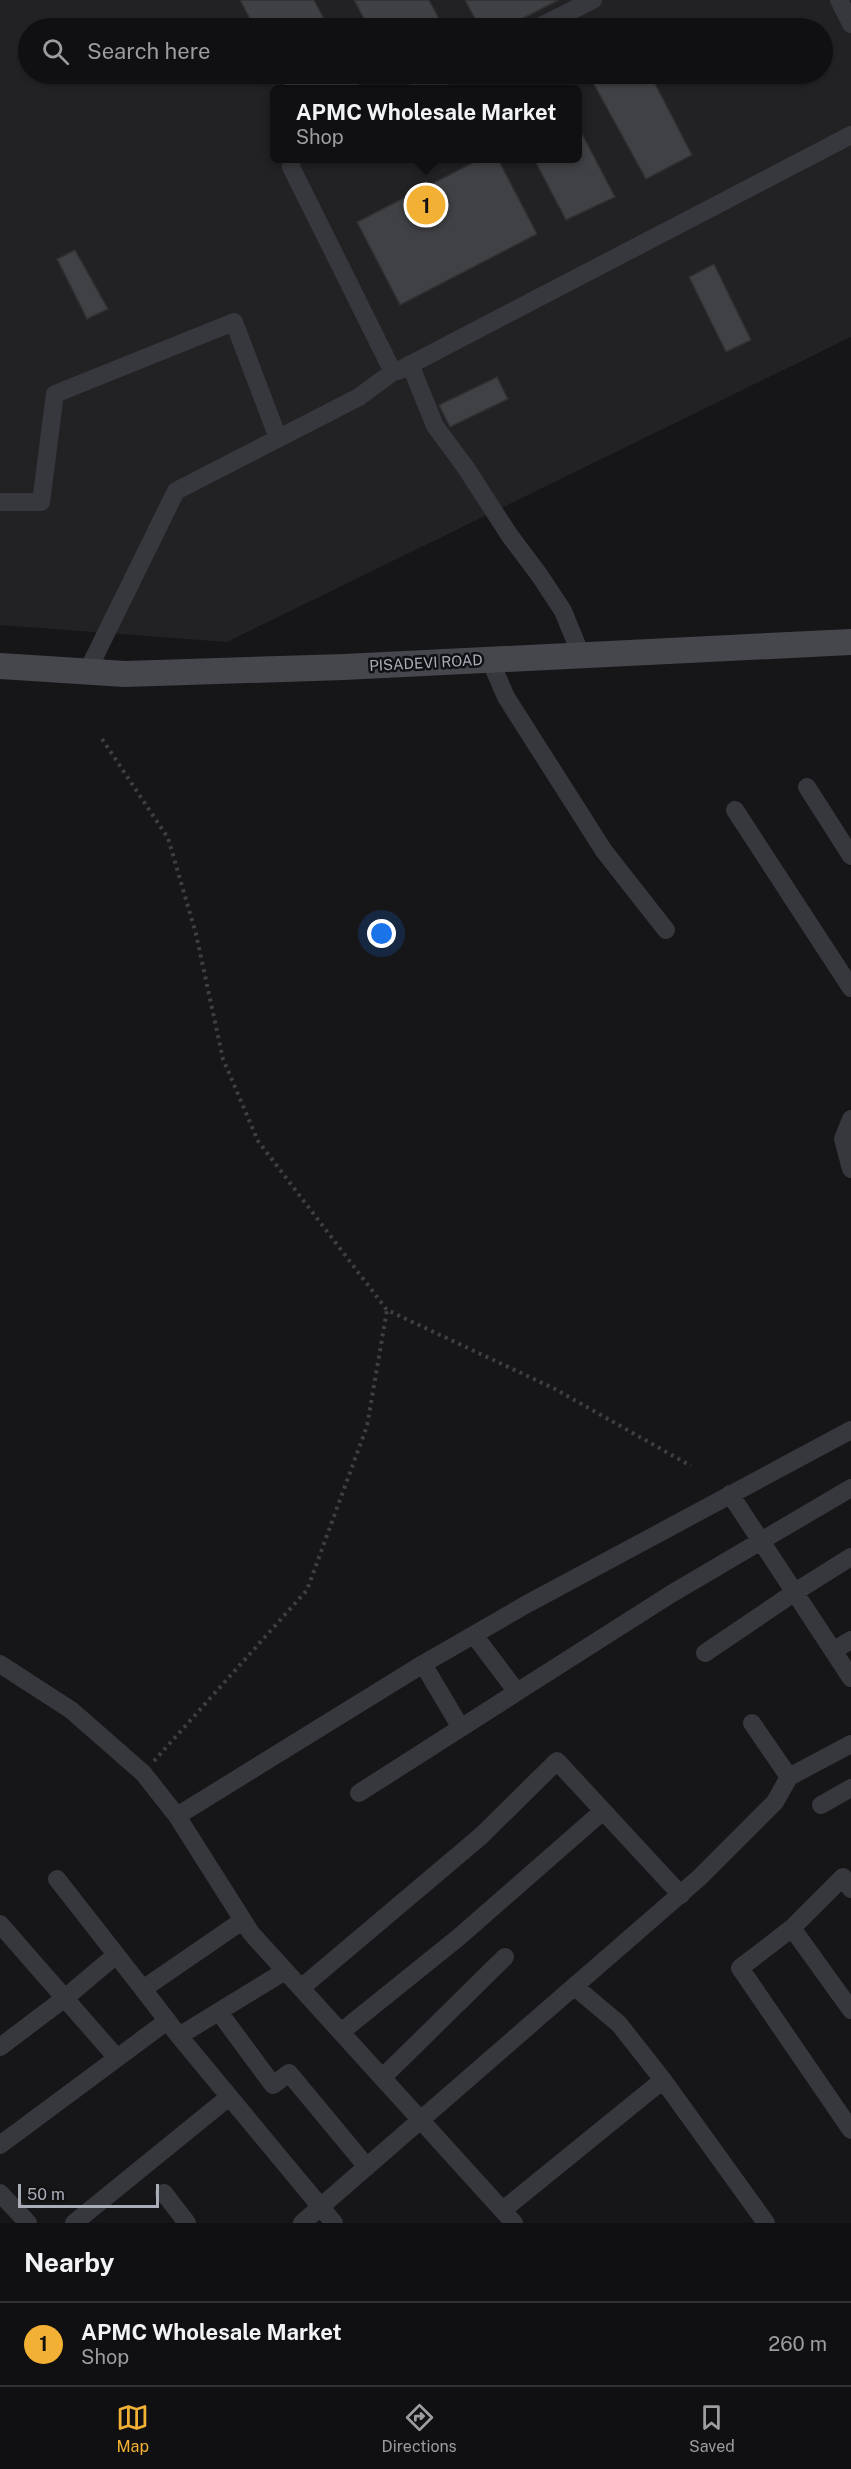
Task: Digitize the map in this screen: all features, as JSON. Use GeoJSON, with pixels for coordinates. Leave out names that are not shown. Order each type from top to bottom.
{"type":"FeatureCollection","features":[{"type":"Feature","properties":{"kind":"street"},"geometry":{"type":"LineString","coordinates":[[557,18],[593,0]]}},
{"type":"Feature","properties":{"kind":"street"},"geometry":{"type":"LineString","coordinates":[[838,0],[851,24]]}},
{"type":"Feature","properties":{"kind":"street"},"geometry":{"type":"LineString","coordinates":[[87,672],[176,491],[358,397],[402,368],[851,135]]}},
{"type":"Feature","properties":{"kind":"street"},"geometry":{"type":"LineString","coordinates":[[292,163],[291,167],[435,426],[563,611],[581,655]]}},
{"type":"Feature","properties":{"kind":"street"},"geometry":{"type":"LineString","coordinates":[[0,502],[40,502],[55,394],[234,322],[278,438]]}},
{"type":"Feature","properties":{"kind":"street","name":"PISADEVI ROAD"},"geometry":{"type":"LineString","coordinates":[[0,666],[125,674],[490,660],[851,642]]}},
{"type":"Feature","properties":{"kind":"street"},"geometry":{"type":"LineString","coordinates":[[490,660],[506,696],[604,851],[666,930]]}},
{"type":"Feature","properties":{"kind":"street"},"geometry":{"type":"LineString","coordinates":[[807,788],[851,856]]}},
{"type":"Feature","properties":{"kind":"street"},"geometry":{"type":"LineString","coordinates":[[735,810],[851,988]]}},
{"type":"Feature","properties":{"kind":"street"},"geometry":{"type":"LineString","coordinates":[[851,1119],[843,1139],[851,1169]]}},
{"type":"Feature","properties":{"kind":"street"},"geometry":{"type":"LineString","coordinates":[[177,1816],[423,1664],[730,1494],[851,1430]]}},
{"type":"Feature","properties":{"kind":"street"},"geometry":{"type":"LineString","coordinates":[[359,1793],[671,1594],[851,1488]]}},
{"type":"Feature","properties":{"kind":"street"},"geometry":{"type":"LineString","coordinates":[[730,1494],[851,1678]]}},
{"type":"Feature","properties":{"kind":"street"},"geometry":{"type":"LineString","coordinates":[[705,1653],[851,1557]]}},
{"type":"Feature","properties":{"kind":"street"},"geometry":{"type":"LineString","coordinates":[[474,1635],[517,1692]]}},
{"type":"Feature","properties":{"kind":"street"},"geometry":{"type":"LineString","coordinates":[[833,1651],[851,1640]]}},
{"type":"Feature","properties":{"kind":"street"},"geometry":{"type":"LineString","coordinates":[[423,1664],[461,1728]]}},
{"type":"Feature","properties":{"kind":"street"},"geometry":{"type":"LineString","coordinates":[[0,1665],[70,1710],[143,1773],[177,1816],[242,1921],[508,2217],[663,2080]]}},
{"type":"Feature","properties":{"kind":"street"},"geometry":{"type":"LineString","coordinates":[[752,1723],[789,1777]]}},
{"type":"Feature","properties":{"kind":"street"},"geometry":{"type":"LineString","coordinates":[[302,2223],[681,1895],[775,1802],[789,1777],[851,1744]]}},
{"type":"Feature","properties":{"kind":"street"},"geometry":{"type":"LineString","coordinates":[[301,1988],[481,1836],[557,1761],[681,1895]]}},
{"type":"Feature","properties":{"kind":"street"},"geometry":{"type":"LineString","coordinates":[[821,1805],[851,1788]]}},
{"type":"Feature","properties":{"kind":"street"},"geometry":{"type":"LineString","coordinates":[[341,2032],[459,1937],[603,1811]]}},
{"type":"Feature","properties":{"kind":"street"},"geometry":{"type":"LineString","coordinates":[[57,1879],[179,2036],[334,2223]]}},
{"type":"Feature","properties":{"kind":"street"},"geometry":{"type":"LineString","coordinates":[[848,1879],[792,1928],[740,1968],[851,2130]]}},
{"type":"Feature","properties":{"kind":"street"},"geometry":{"type":"LineString","coordinates":[[143,1989],[242,1921]]}},
{"type":"Feature","properties":{"kind":"street"},"geometry":{"type":"LineString","coordinates":[[0,1924],[117,2058]]}},
{"type":"Feature","properties":{"kind":"street"},"geometry":{"type":"LineString","coordinates":[[792,1928],[851,2010]]}},
{"type":"Feature","properties":{"kind":"street"},"geometry":{"type":"LineString","coordinates":[[0,2047],[65,1998],[116,1954]]}},
{"type":"Feature","properties":{"kind":"street"},"geometry":{"type":"LineString","coordinates":[[383,2078],[505,1957]]}},
{"type":"Feature","properties":{"kind":"street"},"geometry":{"type":"LineString","coordinates":[[179,2036],[285,1971]]}},
{"type":"Feature","properties":{"kind":"street"},"geometry":{"type":"LineString","coordinates":[[575,1987],[619,2024],[663,2080],[766,2223]]}},
{"type":"Feature","properties":{"kind":"street"},"geometry":{"type":"LineString","coordinates":[[219,2012],[273,2085],[289,2073],[367,2167]]}},
{"type":"Feature","properties":{"kind":"street"},"geometry":{"type":"LineString","coordinates":[[2,2139],[167,2021]]}},
{"type":"Feature","properties":{"kind":"street"},"geometry":{"type":"LineString","coordinates":[[81,2221],[229,2097]]}},
{"type":"Feature","properties":{"kind":"street"},"geometry":{"type":"LineString","coordinates":[[0,2193],[28,2223]]}},
{"type":"Feature","properties":{"kind":"street"},"geometry":{"type":"LineString","coordinates":[[164,2193],[187,2223]]}},
{"type":"Feature","properties":{"kind":"path"},"geometry":{"type":"LineString","coordinates":[[102,739],[168,838],[196,934],[223,1059],[258,1141],[387,1310],[555,1389],[691,1466]]}},
{"type":"Feature","properties":{"kind":"path"},"geometry":{"type":"LineString","coordinates":[[143,1773],[307,1590],[366,1426],[387,1310]]}},
{"type":"Feature","properties":{"kind":"shaded area"},"geometry":{"type":"Polygon","coordinates":[[[0,0],[851,0],[851,337],[227,642],[0,625],[0,0]]]}},
{"type":"Feature","properties":{"kind":"building"},"geometry":{"type":"Polygon","coordinates":[[[240,0],[314,0],[324,18],[250,18],[240,0]]]}},
{"type":"Feature","properties":{"kind":"building"},"geometry":{"type":"Polygon","coordinates":[[[354,0],[429,0],[439,18],[364,18],[354,0]]]}},
{"type":"Feature","properties":{"kind":"building"},"geometry":{"type":"Polygon","coordinates":[[[465,0],[559,0],[524,18],[475,18],[465,0]]]}},
{"type":"Feature","properties":{"kind":"building"},"geometry":{"type":"Polygon","coordinates":[[[284,84],[359,85],[284,85],[284,84]]]}},
{"type":"Feature","properties":{"kind":"building"},"geometry":{"type":"Polygon","coordinates":[[[594,84],[655,84],[692,155],[646,179],[594,84]]]}},
{"type":"Feature","properties":{"kind":"building"},"geometry":{"type":"Polygon","coordinates":[[[582,134],[615,197],[566,220],[536,163],[582,163],[582,134]]]}},
{"type":"Feature","properties":{"kind":"building"},"geometry":{"type":"Polygon","coordinates":[[[472,163],[500,163],[537,234],[400,305],[357,222],[472,163]]]}},
{"type":"Feature","properties":{"kind":"building"},"geometry":{"type":"Polygon","coordinates":[[[75,250],[108,309],[87,319],[57,259],[75,250]]]}},
{"type":"Feature","properties":{"kind":"building"},"geometry":{"type":"Polygon","coordinates":[[[714,264],[751,340],[726,352],[689,277],[714,264]]]}},
{"type":"Feature","properties":{"kind":"building"},"geometry":{"type":"Polygon","coordinates":[[[497,377],[508,399],[450,427],[439,405],[497,377]]]}},
{"type":"Feature","properties":{"kind":"place","name":"APMC Wholesale Market"},"geometry":{"type":"Point","coordinates":[426,205]}}]}
